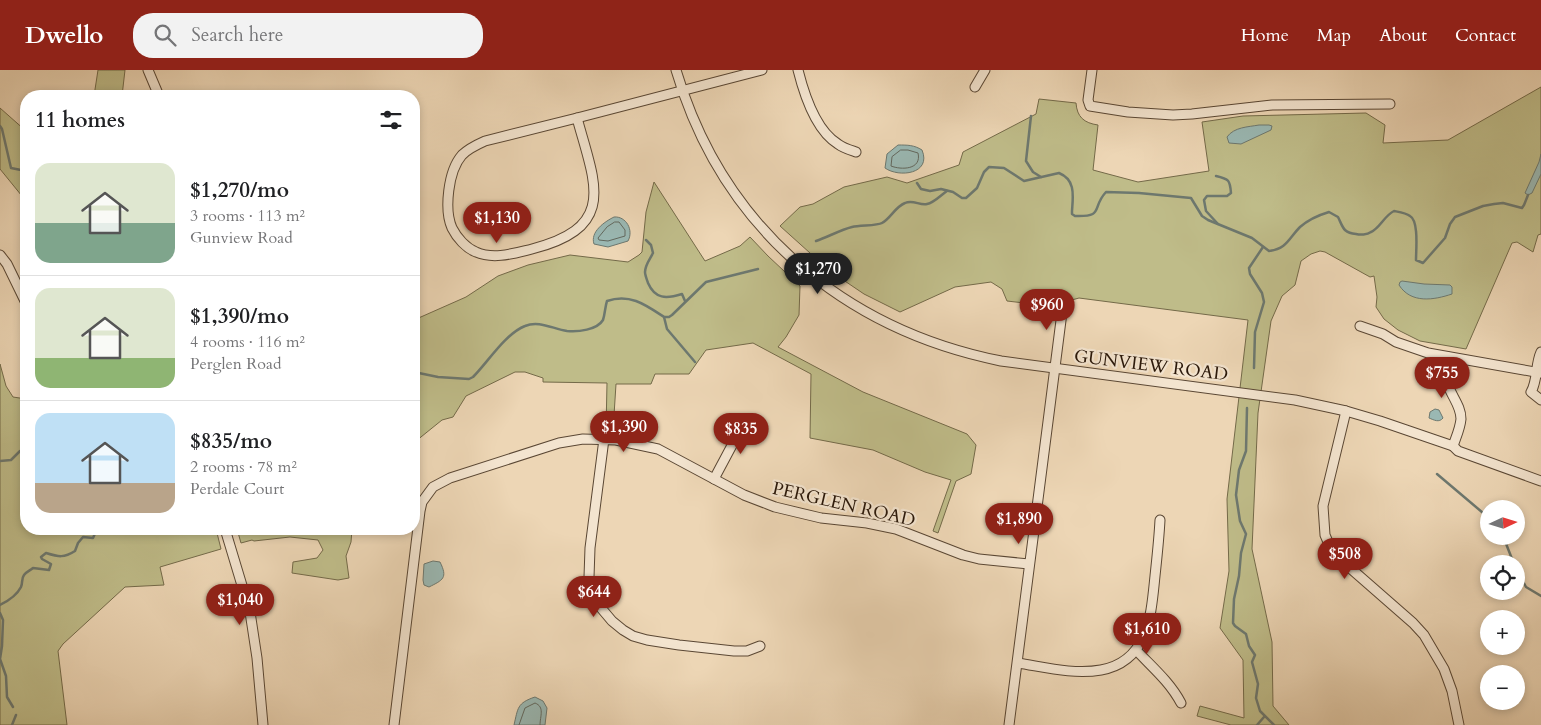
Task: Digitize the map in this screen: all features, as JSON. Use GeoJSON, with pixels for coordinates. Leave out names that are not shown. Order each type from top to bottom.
{"type":"FeatureCollection","features":[{"type":"Feature","properties":{"kind":"street"},"geometry":{"type":"LineString","coordinates":[[148,70],[156,90]]}},
{"type":"Feature","properties":{"kind":"street","name":"GUNVIEW ROAD"},"geometry":{"type":"LineString","coordinates":[[676,70],[692,119],[704,144],[720,172],[745,208],[766,233],[793,260],[826,286],[853,304],[886,322],[948,348],[1001,361],[1295,400],[1346,411],[1453,446],[1458,451],[1541,481]]}},
{"type":"Feature","properties":{"kind":"street"},"geometry":{"type":"LineString","coordinates":[[577,118],[591,170],[595,199],[592,210],[585,222],[576,231],[549,244],[503,256],[477,253],[466,246],[452,228],[448,208],[451,177],[462,155],[473,146],[484,141],[762,70]]}},
{"type":"Feature","properties":{"kind":"street"},"geometry":{"type":"LineString","coordinates":[[798,70],[805,94],[828,136],[838,144],[856,152]]}},
{"type":"Feature","properties":{"kind":"street"},"geometry":{"type":"LineString","coordinates":[[975,87],[985,70]]}},
{"type":"Feature","properties":{"kind":"street"},"geometry":{"type":"LineString","coordinates":[[1092,70],[1088,100],[1090,106],[1128,112],[1173,115],[1272,105],[1390,104]]}},
{"type":"Feature","properties":{"kind":"street"},"geometry":{"type":"LineString","coordinates":[[0,255],[7,264],[20,291]]}},
{"type":"Feature","properties":{"kind":"street"},"geometry":{"type":"LineString","coordinates":[[1009,725],[1064,297]]}},
{"type":"Feature","properties":{"kind":"street"},"geometry":{"type":"LineString","coordinates":[[1360,326],[1384,334],[1396,342],[1412,348],[1448,357],[1539,373]]}},
{"type":"Feature","properties":{"kind":"street"},"geometry":{"type":"LineString","coordinates":[[1541,352],[1538,360],[1539,373],[1531,392],[1541,400]]}},
{"type":"Feature","properties":{"kind":"street"},"geometry":{"type":"LineString","coordinates":[[1448,357],[1446,372],[1448,386],[1458,406],[1461,420],[1453,446]]}},
{"type":"Feature","properties":{"kind":"street"},"geometry":{"type":"LineString","coordinates":[[1346,411],[1323,506],[1325,535],[1331,549],[1341,560],[1424,636],[1444,669],[1452,692],[1459,725]]}},
{"type":"Feature","properties":{"kind":"street"},"geometry":{"type":"LineString","coordinates":[[714,478],[746,420]]}},
{"type":"Feature","properties":{"kind":"street","name":"PERGLEN ROAD"},"geometry":{"type":"LineString","coordinates":[[420,511],[427,493],[433,487],[450,478],[548,446],[583,438],[604,439],[626,441],[658,449],[744,495],[796,513],[896,528],[963,555],[979,559],[1029,564]]}},
{"type":"Feature","properties":{"kind":"street"},"geometry":{"type":"LineString","coordinates":[[604,439],[590,548],[589,577],[601,608],[623,630],[633,636],[648,640],[679,646],[734,652],[747,651],[760,646]]}},
{"type":"Feature","properties":{"kind":"street"},"geometry":{"type":"LineString","coordinates":[[1018,663],[1070,670],[1101,670],[1120,663],[1136,650],[1147,630],[1152,611],[1160,540],[1160,520]]}},
{"type":"Feature","properties":{"kind":"street"},"geometry":{"type":"LineString","coordinates":[[227,535],[250,612],[258,668],[263,725]]}},
{"type":"Feature","properties":{"kind":"street","name":"PERGLEN ROAD"},"geometry":{"type":"LineString","coordinates":[[394,725],[417,535]]}},
{"type":"Feature","properties":{"kind":"street"},"geometry":{"type":"LineString","coordinates":[[1136,650],[1171,687],[1181,703]]}},
{"type":"Feature","properties":{"kind":"shaded area"},"geometry":{"type":"Polygon","coordinates":[[[98,70],[125,70],[123,90],[95,90],[98,70]]]}},
{"type":"Feature","properties":{"kind":"shaded area"},"geometry":{"type":"Polygon","coordinates":[[[1541,87],[1541,234],[1538,235],[1533,252],[1517,242],[1512,243],[1466,349],[1420,341],[1398,330],[1384,319],[1376,307],[1377,297],[1374,276],[1370,277],[1320,251],[1311,254],[1301,261],[1295,285],[1282,296],[1271,321],[1258,413],[1252,549],[1272,642],[1273,706],[1289,725],[1231,725],[1197,716],[1200,706],[1244,718],[1243,660],[1220,628],[1229,571],[1227,499],[1248,320],[1079,298],[1050,306],[1007,301],[1002,289],[991,282],[955,287],[900,312],[864,294],[830,271],[780,226],[800,207],[813,204],[844,187],[887,177],[907,183],[959,165],[963,152],[1036,114],[1039,99],[1076,103],[1080,116],[1085,121],[1098,125],[1093,170],[1138,182],[1209,171],[1202,122],[1243,116],[1366,113],[1385,125],[1383,143],[1448,140],[1541,87]]]}},
{"type":"Feature","properties":{"kind":"shaded area"},"geometry":{"type":"Polygon","coordinates":[[[0,108],[20,126],[20,194],[0,169],[0,108]]]}},
{"type":"Feature","properties":{"kind":"shaded area"},"geometry":{"type":"Polygon","coordinates":[[[654,182],[705,261],[740,246],[750,237],[800,286],[799,315],[778,347],[863,392],[967,434],[976,445],[971,474],[956,481],[938,533],[933,531],[951,480],[925,472],[873,450],[810,438],[811,374],[753,343],[706,350],[689,374],[655,374],[651,384],[616,384],[613,431],[606,430],[607,383],[543,382],[543,378],[525,372],[515,372],[466,396],[453,417],[442,420],[420,438],[420,317],[466,297],[498,276],[528,265],[570,255],[628,262],[642,252],[646,212],[654,182]]]}},
{"type":"Feature","properties":{"kind":"shaded area"},"geometry":{"type":"Polygon","coordinates":[[[0,364],[6,386],[13,397],[20,398],[20,535],[218,535],[221,549],[160,567],[164,585],[125,587],[63,644],[58,651],[67,725],[0,725],[0,364]]]}},
{"type":"Feature","properties":{"kind":"shaded area"},"geometry":{"type":"Polygon","coordinates":[[[239,535],[352,535],[346,556],[349,578],[338,580],[292,573],[293,562],[317,558],[323,550],[318,540],[290,537],[252,540],[241,543],[239,535]]]}},
{"type":"Feature","properties":{"kind":"water"},"geometry":{"type":"Polygon","coordinates":[[[1259,125],[1272,126],[1271,130],[1241,144],[1229,143],[1227,137],[1233,131],[1259,125]]]}},
{"type":"Feature","properties":{"kind":"water"},"geometry":{"type":"Polygon","coordinates":[[[898,145],[916,147],[922,150],[924,158],[918,169],[912,172],[898,173],[885,168],[887,154],[898,145]]]}},
{"type":"Feature","properties":{"kind":"water"},"geometry":{"type":"Polygon","coordinates":[[[1541,154],[1541,174],[1532,193],[1528,195],[1525,193],[1541,154]]]}},
{"type":"Feature","properties":{"kind":"water"},"geometry":{"type":"Polygon","coordinates":[[[614,217],[622,219],[628,224],[630,237],[628,241],[608,247],[594,244],[593,240],[596,232],[602,225],[614,217]]]}},
{"type":"Feature","properties":{"kind":"water"},"geometry":{"type":"Polygon","coordinates":[[[1402,281],[1450,285],[1452,287],[1452,294],[1430,299],[1416,298],[1404,291],[1399,285],[1402,281]]]}},
{"type":"Feature","properties":{"kind":"water"},"geometry":{"type":"Polygon","coordinates":[[[1435,409],[1439,410],[1443,418],[1440,420],[1436,421],[1429,418],[1430,412],[1435,409]]]}},
{"type":"Feature","properties":{"kind":"water"},"geometry":{"type":"Polygon","coordinates":[[[433,561],[440,562],[444,575],[441,580],[429,587],[424,585],[424,564],[433,561]]]}},
{"type":"Feature","properties":{"kind":"water"},"geometry":{"type":"Polygon","coordinates":[[[535,697],[543,701],[547,708],[545,725],[514,725],[519,707],[535,697]]]}},
{"type":"Feature","properties":{"kind":"waterway"},"geometry":{"type":"LineString","coordinates":[[1031,116],[1026,161],[1033,172],[1041,177]]}},
{"type":"Feature","properties":{"kind":"waterway"},"geometry":{"type":"LineString","coordinates":[[0,126],[11,168],[20,170]]}},
{"type":"Feature","properties":{"kind":"waterway"},"geometry":{"type":"LineString","coordinates":[[917,183],[921,189],[930,191],[941,189],[966,198],[977,188],[984,172],[989,167],[1004,168],[1024,181],[1059,173],[1071,184],[1073,194],[1072,214],[1075,216],[1094,213],[1106,192],[1191,198],[1202,216],[1252,238],[1269,251],[1284,245],[1306,222],[1329,212],[1338,217],[1346,231],[1361,235],[1368,234],[1377,228],[1394,211],[1407,214],[1413,219],[1416,236],[1416,260],[1423,263],[1445,238],[1450,224],[1455,217],[1483,206],[1494,204],[1503,203],[1522,208],[1528,195]]}},
{"type":"Feature","properties":{"kind":"waterway"},"geometry":{"type":"LineString","coordinates":[[1216,176],[1228,181],[1231,193],[1227,196],[1207,196],[1204,200],[1206,211],[1218,224]]}},
{"type":"Feature","properties":{"kind":"waterway"},"geometry":{"type":"LineString","coordinates":[[816,241],[852,227],[880,224],[905,203],[930,203],[947,191]]}},
{"type":"Feature","properties":{"kind":"waterway"},"geometry":{"type":"LineString","coordinates":[[646,240],[651,245],[653,253],[645,272],[651,288],[658,295],[666,297],[682,294],[685,301]]}},
{"type":"Feature","properties":{"kind":"waterway"},"geometry":{"type":"LineString","coordinates":[[1254,368],[1255,332],[1264,302],[1262,293],[1250,274],[1249,268],[1263,247]]}},
{"type":"Feature","properties":{"kind":"waterway"},"geometry":{"type":"LineString","coordinates":[[664,317],[672,315],[706,282],[758,269]]}},
{"type":"Feature","properties":{"kind":"waterway"},"geometry":{"type":"LineString","coordinates":[[420,373],[438,377],[469,379],[473,377],[511,335],[525,326],[536,324],[567,331],[587,330],[603,320],[607,301],[623,298],[644,305],[664,317],[667,329],[695,362]]}},
{"type":"Feature","properties":{"kind":"waterway"},"geometry":{"type":"LineString","coordinates":[[1247,408],[1246,451],[1239,470],[1236,495],[1240,521],[1246,534],[1234,599],[1233,623],[1246,634],[1249,646],[1255,655],[1252,662],[1258,684],[1256,698],[1260,711],[1274,725]]}},
{"type":"Feature","properties":{"kind":"waterway"},"geometry":{"type":"LineString","coordinates":[[0,461],[11,460],[20,451]]}},
{"type":"Feature","properties":{"kind":"waterway"},"geometry":{"type":"LineString","coordinates":[[1437,474],[1480,510]]}},
{"type":"Feature","properties":{"kind":"waterway"},"geometry":{"type":"LineString","coordinates":[[0,605],[17,593],[22,586],[23,576],[27,572],[33,568],[49,570],[51,564],[41,557],[46,553],[61,556],[68,555],[75,551],[83,537],[93,538],[94,535]]}},
{"type":"Feature","properties":{"kind":"waterway"},"geometry":{"type":"LineString","coordinates":[[1507,545],[1510,555]]}},
{"type":"Feature","properties":{"kind":"waterway"},"geometry":{"type":"LineString","coordinates":[[1525,585],[1541,596]]}},
{"type":"Feature","properties":{"kind":"waterway"},"geometry":{"type":"LineString","coordinates":[[0,613],[3,620],[0,659],[6,676],[7,697],[13,707]]}},
{"type":"Feature","properties":{"kind":"waterway"},"geometry":{"type":"LineString","coordinates":[[12,725],[16,715]]}},
{"type":"Feature","properties":{"kind":"waterway"},"geometry":{"type":"LineString","coordinates":[[1257,725],[1264,717]]}}]}
